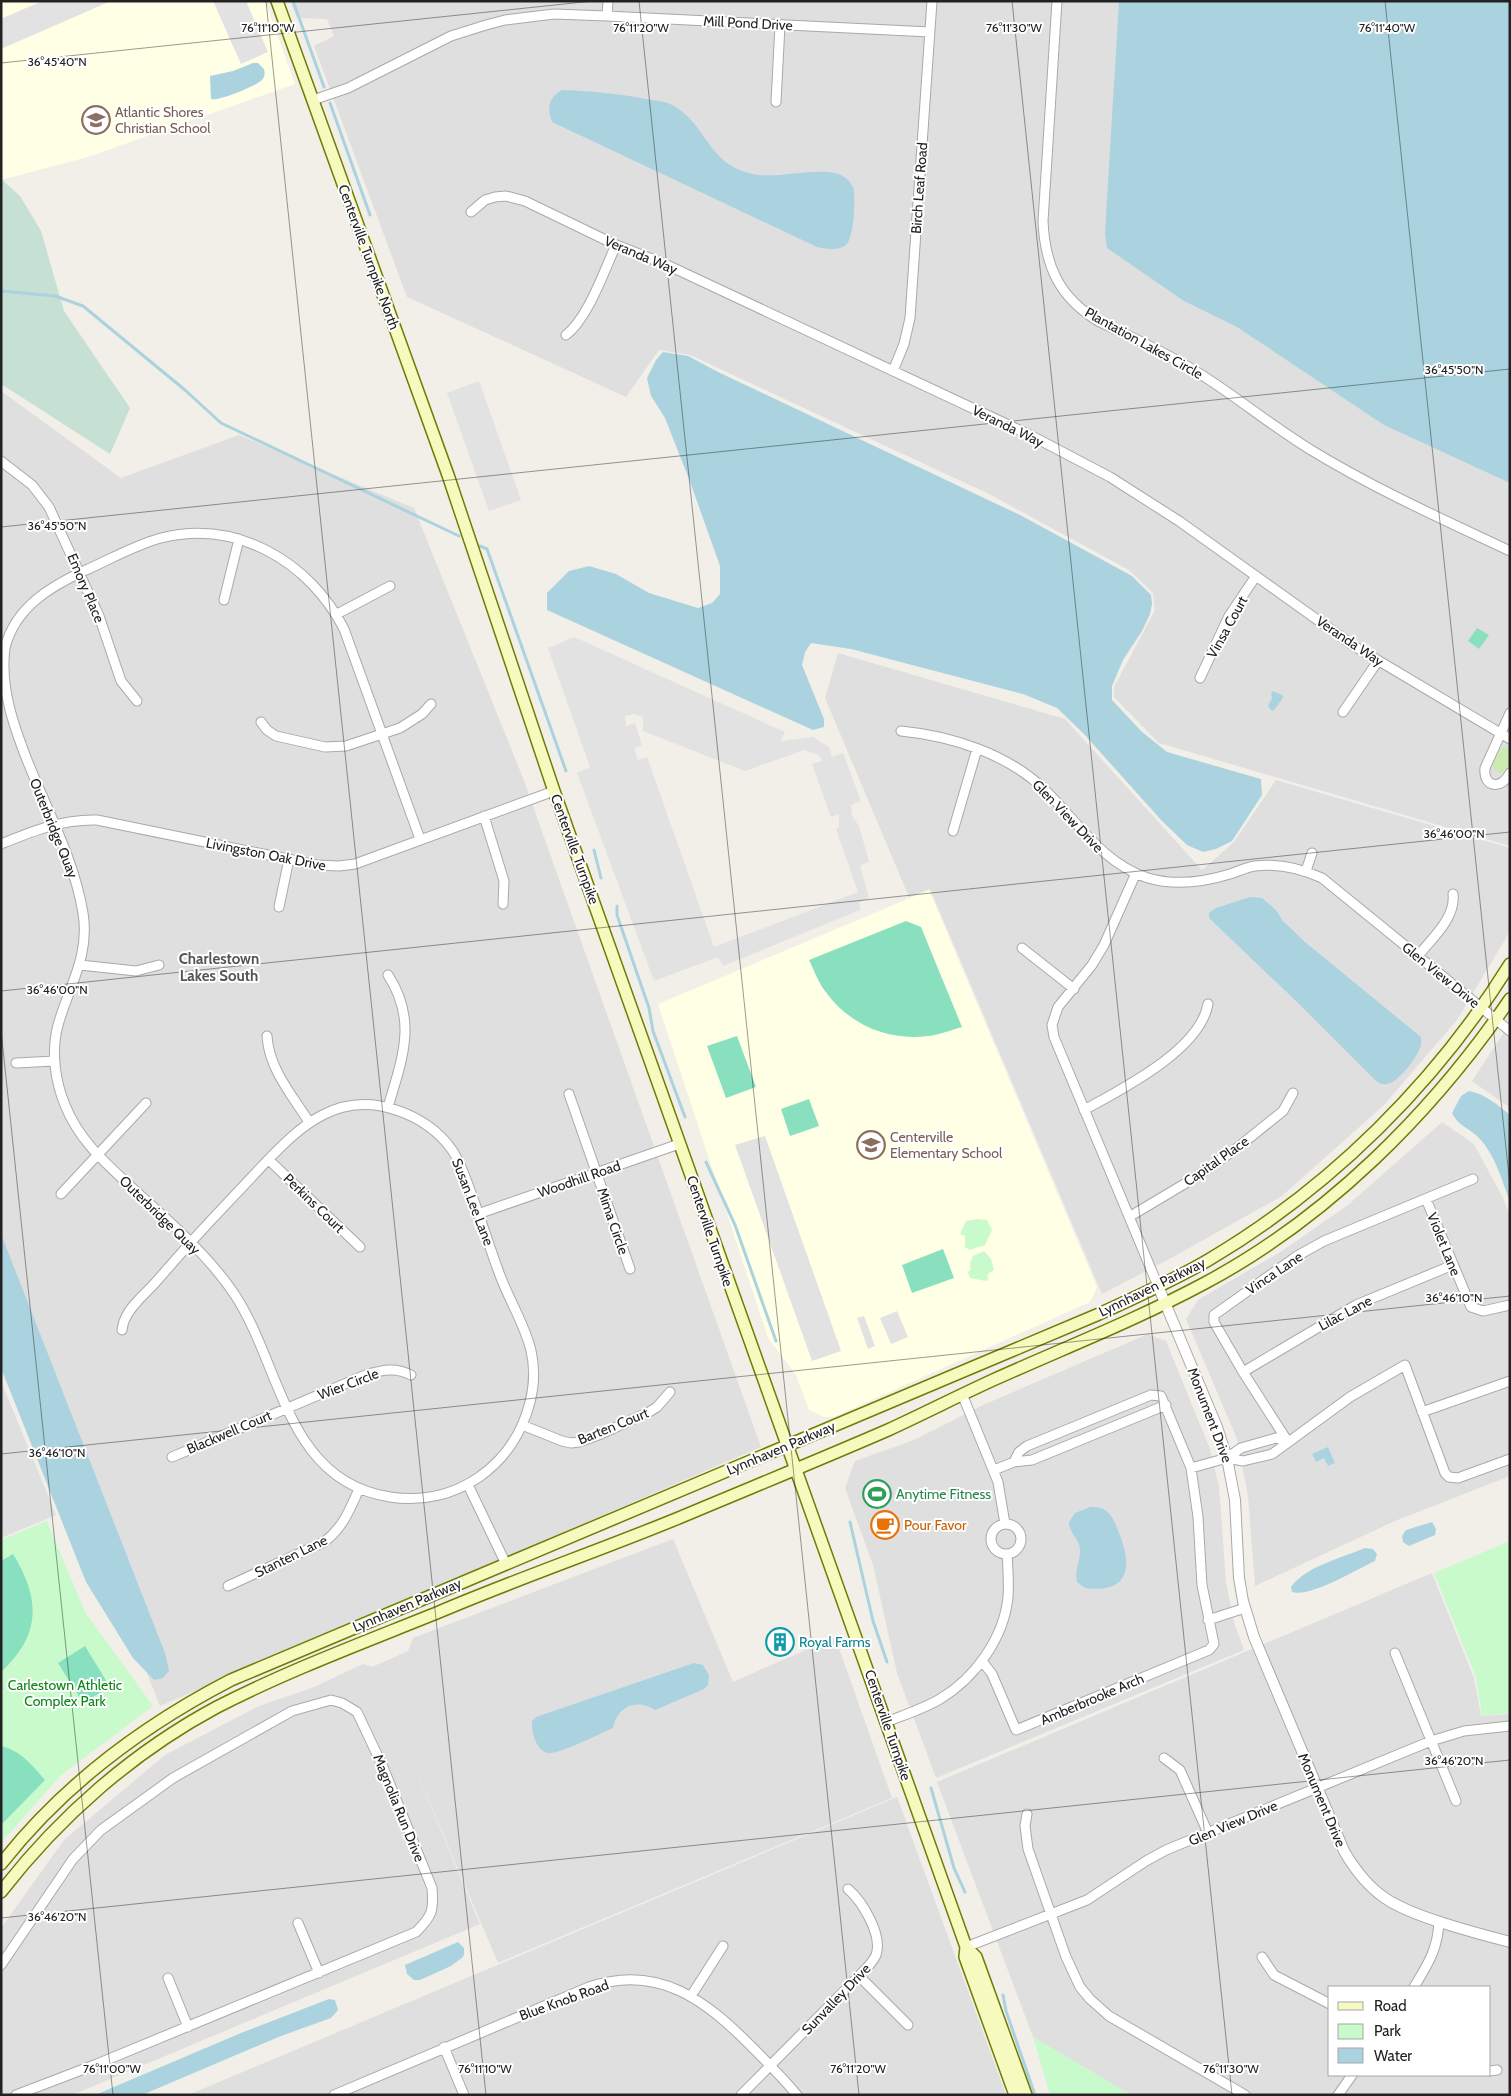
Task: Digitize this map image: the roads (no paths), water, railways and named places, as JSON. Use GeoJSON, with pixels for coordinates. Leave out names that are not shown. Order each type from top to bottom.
{"type":"FeatureCollection","features":[{"type":"Feature","properties":{"kind":"main road","name":"Centerville Turnpike North"},"geometry":{"type":"LineString","coordinates":[[277,1],[461,513]]}},
{"type":"Feature","properties":{"kind":"main road","name":"Centerville Turnpike"},"geometry":{"type":"LineString","coordinates":[[461,513],[554,791],[966,1947],[965,1957],[1015,2095]]}},
{"type":"Feature","properties":{"kind":"main road","name":"Lynnhaven Parkway"},"geometry":{"type":"LineString","coordinates":[[1,1864],[37,1822],[82,1778],[108,1757],[167,1715],[239,1676],[1099,1314],[1196,1267],[1294,1202],[1370,1136],[1408,1097],[1455,1042],[1510,964]]}},
{"type":"Feature","properties":{"kind":"main road","name":"Lynnhaven Parkway"},"geometry":{"type":"LineString","coordinates":[[1,1892],[45,1840],[112,1778],[155,1745],[218,1707],[283,1677],[484,1593],[677,1518],[883,1432],[962,1394],[1124,1324],[1207,1282],[1249,1256],[1300,1220],[1343,1186],[1409,1124],[1445,1084],[1510,999]]}},
{"type":"Feature","properties":{"kind":"main road","name":"Centerville Turnpike"},"geometry":{"type":"LineString","coordinates":[[966,1947],[976,1957],[1026,2095]]}},
{"type":"Feature","properties":{"kind":"street"},"geometry":{"type":"LineString","coordinates":[[607,16],[608,1]]}},
{"type":"Feature","properties":{"kind":"street","name":"Birch Leaf Road"},"geometry":{"type":"LineString","coordinates":[[892,371],[904,344],[910,318],[932,1]]}},
{"type":"Feature","properties":{"kind":"street","name":"Plantation Lakes Circle"},"geometry":{"type":"LineString","coordinates":[[1057,1],[1043,221],[1044,245],[1048,260],[1068,298],[1086,314],[1098,321],[1178,360],[1277,428],[1342,469],[1416,507],[1510,551]]}},
{"type":"Feature","properties":{"kind":"street","name":"Mill Pond Drive"},"geometry":{"type":"LineString","coordinates":[[313,100],[348,88],[451,36],[512,19],[554,14],[930,32]]}},
{"type":"Feature","properties":{"kind":"street"},"geometry":{"type":"LineString","coordinates":[[776,102],[780,25]]}},
{"type":"Feature","properties":{"kind":"street","name":"Veranda Way"},"geometry":{"type":"LineString","coordinates":[[471,212],[485,200],[495,196],[506,196],[526,201],[616,245],[665,264],[1032,436],[1110,477],[1179,521],[1378,661],[1510,739]]}},
{"type":"Feature","properties":{"kind":"street"},"geometry":{"type":"LineString","coordinates":[[566,335],[574,329],[584,313],[616,245]]}},
{"type":"Feature","properties":{"kind":"street","name":"Emory Place"},"geometry":{"type":"LineString","coordinates":[[1,461],[23,477],[40,494],[49,507],[100,616],[121,681],[137,701]]}},
{"type":"Feature","properties":{"kind":"street","name":"Outerbridge Quay"},"geometry":{"type":"LineString","coordinates":[[420,839],[383,734],[337,614],[318,587],[292,564],[276,554],[239,539],[201,534],[166,537],[145,543],[58,583],[30,604],[5,636],[2,665],[5,716],[70,861],[83,911],[83,945],[80,965],[58,1027],[55,1061],[59,1090],[64,1104],[83,1138],[97,1155],[191,1243],[225,1280],[250,1321],[287,1408],[304,1442],[319,1460],[333,1473],[359,1488],[389,1497],[407,1499],[438,1496],[468,1485]]}},
{"type":"Feature","properties":{"kind":"street"},"geometry":{"type":"LineString","coordinates":[[224,600],[239,539]]}},
{"type":"Feature","properties":{"kind":"street","name":"Vinsa Court"},"geometry":{"type":"LineString","coordinates":[[1200,678],[1229,616],[1256,576]]}},
{"type":"Feature","properties":{"kind":"street"},"geometry":{"type":"LineString","coordinates":[[337,614],[390,586]]}},
{"type":"Feature","properties":{"kind":"street"},"geometry":{"type":"LineString","coordinates":[[1343,712],[1378,661]]}},
{"type":"Feature","properties":{"kind":"street"},"geometry":{"type":"LineString","coordinates":[[261,722],[267,730],[276,736],[325,747],[346,746],[412,722],[431,704]]}},
{"type":"Feature","properties":{"kind":"street"},"geometry":{"type":"LineString","coordinates":[[1510,713],[1485,768],[1484,775],[1487,781],[1495,785],[1501,784],[1510,773]]}},
{"type":"Feature","properties":{"kind":"street","name":"Glen View Drive"},"geometry":{"type":"LineString","coordinates":[[901,731],[949,740],[977,749],[1017,767],[1046,791],[1092,843],[1108,857],[1136,873],[1163,881],[1182,883],[1201,882],[1257,866],[1289,866],[1322,878],[1510,1031]]}},
{"type":"Feature","properties":{"kind":"street"},"geometry":{"type":"LineString","coordinates":[[953,831],[977,749]]}},
{"type":"Feature","properties":{"kind":"street","name":"Livingston Oak Drive"},"geometry":{"type":"LineString","coordinates":[[1,844],[54,824],[97,820],[317,865],[339,866],[355,864],[554,791]]}},
{"type":"Feature","properties":{"kind":"street"},"geometry":{"type":"LineString","coordinates":[[484,816],[504,881],[503,904]]}},
{"type":"Feature","properties":{"kind":"street"},"geometry":{"type":"LineString","coordinates":[[1306,871],[1312,852]]}},
{"type":"Feature","properties":{"kind":"street"},"geometry":{"type":"LineString","coordinates":[[279,907],[289,859]]}},
{"type":"Feature","properties":{"kind":"street","name":"Monument Drive"},"geometry":{"type":"LineString","coordinates":[[1136,873],[1104,945],[1092,965],[1058,1007],[1054,1016],[1053,1034],[1217,1427],[1227,1458],[1235,1500],[1239,1578],[1245,1608],[1254,1637],[1344,1851],[1363,1880],[1390,1902],[1408,1912],[1510,1942]]}},
{"type":"Feature","properties":{"kind":"street"},"geometry":{"type":"LineString","coordinates":[[1418,956],[1450,915],[1454,902],[1453,894]]}},
{"type":"Feature","properties":{"kind":"street"},"geometry":{"type":"LineString","coordinates":[[1022,948],[1074,989]]}},
{"type":"Feature","properties":{"kind":"street"},"geometry":{"type":"LineString","coordinates":[[80,965],[136,971],[159,965]]}},
{"type":"Feature","properties":{"kind":"street"},"geometry":{"type":"LineString","coordinates":[[388,975],[403,1004],[406,1027],[400,1064],[388,1107]]}},
{"type":"Feature","properties":{"kind":"street"},"geometry":{"type":"LineString","coordinates":[[1084,1110],[1127,1086],[1179,1049],[1202,1023],[1208,1004]]}},
{"type":"Feature","properties":{"kind":"street"},"geometry":{"type":"LineString","coordinates":[[267,1036],[268,1048],[274,1066],[309,1122]]}},
{"type":"Feature","properties":{"kind":"street"},"geometry":{"type":"LineString","coordinates":[[16,1063],[55,1061]]}},
{"type":"Feature","properties":{"kind":"street","name":"Capital Place"},"geometry":{"type":"LineString","coordinates":[[1129,1217],[1196,1177],[1237,1148],[1283,1112],[1293,1093]]}},
{"type":"Feature","properties":{"kind":"street","name":"Mima Circle"},"geometry":{"type":"LineString","coordinates":[[569,1094],[630,1269]]}},
{"type":"Feature","properties":{"kind":"street"},"geometry":{"type":"LineString","coordinates":[[61,1194],[146,1104]]}},
{"type":"Feature","properties":{"kind":"street","name":"Susan Lee Lane"},"geometry":{"type":"LineString","coordinates":[[122,1330],[128,1313],[290,1137],[309,1122],[328,1112],[350,1106],[370,1104],[388,1107],[416,1118],[448,1144],[463,1172],[503,1282],[526,1330],[532,1354],[532,1390],[522,1425],[504,1455],[492,1469],[468,1485]]}},
{"type":"Feature","properties":{"kind":"street","name":"Woodhill Road"},"geometry":{"type":"LineString","coordinates":[[478,1214],[679,1144]]}},
{"type":"Feature","properties":{"kind":"street","name":"Perkins Court"},"geometry":{"type":"LineString","coordinates":[[269,1160],[360,1247]]}},
{"type":"Feature","properties":{"kind":"street","name":"Vinca Lane"},"geometry":{"type":"LineString","coordinates":[[1288,1442],[1243,1372],[1214,1322],[1214,1315],[1296,1256],[1317,1245],[1474,1179]]}},
{"type":"Feature","properties":{"kind":"street","name":"Violet Lane"},"geometry":{"type":"LineString","coordinates":[[1426,1199],[1472,1307],[1483,1311],[1510,1305]]}},
{"type":"Feature","properties":{"kind":"street","name":"Lilac Lane"},"geometry":{"type":"LineString","coordinates":[[1243,1372],[1356,1305],[1453,1265]]}},
{"type":"Feature","properties":{"kind":"street"},"geometry":{"type":"LineString","coordinates":[[1227,1458],[1243,1460],[1272,1454],[1350,1397],[1405,1365],[1444,1473],[1449,1477],[1458,1478],[1510,1459]]}},
{"type":"Feature","properties":{"kind":"street","name":"Wier Circle"},"geometry":{"type":"LineString","coordinates":[[287,1408],[382,1370],[397,1370],[411,1375]]}},
{"type":"Feature","properties":{"kind":"street"},"geometry":{"type":"LineString","coordinates":[[1422,1412],[1510,1381]]}},
{"type":"Feature","properties":{"kind":"street","name":"Barten Court"},"geometry":{"type":"LineString","coordinates":[[522,1425],[562,1442],[579,1442],[649,1412],[657,1407],[670,1392]]}},
{"type":"Feature","properties":{"kind":"street"},"geometry":{"type":"LineString","coordinates":[[962,1394],[998,1482],[1005,1524]]}},
{"type":"Feature","properties":{"kind":"street"},"geometry":{"type":"LineString","coordinates":[[994,1470],[1014,1462],[1032,1460],[1166,1405],[1161,1396],[1152,1395],[1027,1446],[1019,1452],[1014,1462]]}},
{"type":"Feature","properties":{"kind":"street","name":"Amberbrooke Arch"},"geometry":{"type":"LineString","coordinates":[[982,1661],[992,1674],[1016,1730],[1212,1648],[1214,1639],[1208,1620],[1201,1577],[1198,1517],[1191,1468],[1166,1405]]}},
{"type":"Feature","properties":{"kind":"street","name":"Blackwell Court"},"geometry":{"type":"LineString","coordinates":[[172,1457],[287,1408]]}},
{"type":"Feature","properties":{"kind":"street"},"geometry":{"type":"LineString","coordinates":[[1191,1468],[1227,1458],[1241,1448],[1276,1438],[1288,1442]]}},
{"type":"Feature","properties":{"kind":"street"},"geometry":{"type":"LineString","coordinates":[[468,1485],[506,1564]]}},
{"type":"Feature","properties":{"kind":"street","name":"Stanten Lane"},"geometry":{"type":"LineString","coordinates":[[228,1586],[324,1542],[334,1535],[341,1527],[359,1488]]}},
{"type":"Feature","properties":{"kind":"street"},"geometry":{"type":"LineString","coordinates":[[1005,1524],[1016,1528],[1021,1536],[1017,1550],[1007,1554],[996,1550],[991,1542],[994,1529],[1005,1524]]}},
{"type":"Feature","properties":{"kind":"street"},"geometry":{"type":"LineString","coordinates":[[886,1722],[939,1700],[965,1680],[982,1661],[996,1636],[1006,1608],[1007,1554]]}},
{"type":"Feature","properties":{"kind":"street"},"geometry":{"type":"LineString","coordinates":[[1208,1620],[1245,1608]]}},
{"type":"Feature","properties":{"kind":"street"},"geometry":{"type":"LineString","coordinates":[[1395,1653],[1456,1801]]}},
{"type":"Feature","properties":{"kind":"street","name":"Magnolia Run Drive"},"geometry":{"type":"LineString","coordinates":[[1,1965],[73,1859],[102,1830],[173,1778],[190,1768],[292,1710],[330,1700],[342,1703],[358,1712],[383,1767],[432,1888],[434,1905],[428,1920],[416,1932],[188,2027],[16,2095]]}},
{"type":"Feature","properties":{"kind":"street","name":"Glen View Drive"},"geometry":{"type":"LineString","coordinates":[[966,1947],[1050,1916],[1087,1900],[1166,1850],[1431,1741],[1464,1731],[1510,1726]]}},
{"type":"Feature","properties":{"kind":"street"},"geometry":{"type":"LineString","coordinates":[[1164,1758],[1180,1770],[1208,1833]]}},
{"type":"Feature","properties":{"kind":"street"},"geometry":{"type":"LineString","coordinates":[[1028,1814],[1025,1826],[1027,1844],[1050,1916],[1072,1973],[1085,1993],[1109,2016],[1245,2095]]}},
{"type":"Feature","properties":{"kind":"street","name":"Sunvalley Drive"},"geometry":{"type":"LineString","coordinates":[[741,2095],[858,1976],[876,1955],[877,1942],[872,1924],[862,1905],[848,1889]]}},
{"type":"Feature","properties":{"kind":"street"},"geometry":{"type":"LineString","coordinates":[[1415,1986],[1435,1949],[1439,1921]]}},
{"type":"Feature","properties":{"kind":"street"},"geometry":{"type":"LineString","coordinates":[[298,1923],[318,1973]]}},
{"type":"Feature","properties":{"kind":"street"},"geometry":{"type":"LineString","coordinates":[[691,1996],[723,1946]]}},
{"type":"Feature","properties":{"kind":"street"},"geometry":{"type":"LineString","coordinates":[[1262,1957],[1274,1975],[1328,2003]]}},
{"type":"Feature","properties":{"kind":"street"},"geometry":{"type":"LineString","coordinates":[[858,1976],[908,2025]]}},
{"type":"Feature","properties":{"kind":"street"},"geometry":{"type":"LineString","coordinates":[[168,1978],[188,2027]]}},
{"type":"Feature","properties":{"kind":"street","name":"Blue Knob Road"},"geometry":{"type":"LineString","coordinates":[[334,2095],[589,1987],[612,1981],[648,1981],[691,1996],[723,2018],[797,2095]]}},
{"type":"Feature","properties":{"kind":"street"},"geometry":{"type":"LineString","coordinates":[[444,2047],[464,2095]]}},
{"type":"Feature","properties":{"kind":"street"},"geometry":{"type":"LineString","coordinates":[[1338,2095],[1351,2076]]}},
{"type":"Feature","properties":{"kind":"water"},"geometry":{"type":"Polygon","coordinates":[[[1119,1],[1510,1],[1510,483],[1384,425],[1237,327],[1184,301],[1107,248],[1105,233],[1119,1]]]}},
{"type":"Feature","properties":{"kind":"water"},"geometry":{"type":"Polygon","coordinates":[[[253,63],[258,63],[264,69],[264,78],[262,80],[237,93],[211,99],[210,76],[233,71],[253,63]]]}},
{"type":"Feature","properties":{"kind":"water"},"geometry":{"type":"Polygon","coordinates":[[[562,90],[618,94],[660,101],[672,105],[685,114],[726,162],[738,169],[753,174],[775,175],[827,172],[846,178],[853,187],[854,199],[853,226],[849,241],[846,245],[836,249],[817,247],[552,122],[549,112],[551,100],[562,90]]]}},
{"type":"Feature","properties":{"kind":"water"},"geometry":{"type":"Polygon","coordinates":[[[663,352],[688,356],[1022,516],[1132,576],[1151,595],[1152,604],[1150,614],[1142,631],[1123,660],[1112,686],[1112,700],[1141,731],[1167,752],[1261,779],[1262,795],[1232,841],[1216,849],[1203,852],[1187,845],[1162,821],[1084,734],[1057,708],[1023,694],[851,649],[811,643],[805,652],[802,665],[824,719],[824,727],[813,730],[547,610],[547,593],[569,571],[589,566],[616,574],[649,593],[698,608],[712,603],[720,594],[720,566],[665,418],[651,396],[647,378],[656,360],[663,352]]]}},
{"type":"Feature","properties":{"kind":"water"},"geometry":{"type":"Polygon","coordinates":[[[1273,691],[1282,695],[1283,698],[1272,711],[1268,706],[1273,691]]]}},
{"type":"Feature","properties":{"kind":"water"},"geometry":{"type":"Polygon","coordinates":[[[1250,897],[1262,898],[1276,910],[1283,921],[1305,942],[1421,1037],[1421,1046],[1418,1053],[1404,1072],[1393,1082],[1382,1084],[1375,1080],[1209,918],[1209,913],[1216,908],[1250,897]]]}},
{"type":"Feature","properties":{"kind":"water"},"geometry":{"type":"Polygon","coordinates":[[[1469,1091],[1486,1097],[1510,1115],[1510,1202],[1489,1151],[1478,1137],[1460,1123],[1452,1113],[1461,1096],[1469,1091]]]}},
{"type":"Feature","properties":{"kind":"water"},"geometry":{"type":"Polygon","coordinates":[[[1,1234],[165,1653],[169,1671],[163,1678],[154,1680],[133,1658],[86,1582],[1,1368],[1,1234]]]}},
{"type":"Feature","properties":{"kind":"water"},"geometry":{"type":"Polygon","coordinates":[[[1328,1447],[1335,1463],[1328,1466],[1324,1458],[1316,1462],[1312,1454],[1328,1447]]]}},
{"type":"Feature","properties":{"kind":"water"},"geometry":{"type":"Polygon","coordinates":[[[1090,1507],[1102,1508],[1110,1514],[1123,1545],[1126,1557],[1124,1575],[1119,1582],[1111,1587],[1100,1589],[1085,1588],[1077,1582],[1076,1573],[1080,1549],[1069,1526],[1069,1522],[1075,1513],[1090,1507]]]}},
{"type":"Feature","properties":{"kind":"water"},"geometry":{"type":"Polygon","coordinates":[[[1432,1522],[1436,1529],[1435,1535],[1409,1546],[1403,1542],[1402,1536],[1406,1530],[1432,1522]]]}},
{"type":"Feature","properties":{"kind":"water"},"geometry":{"type":"Polygon","coordinates":[[[1365,1548],[1373,1549],[1377,1554],[1375,1561],[1321,1587],[1300,1593],[1292,1592],[1291,1587],[1306,1573],[1325,1563],[1365,1548]]]}},
{"type":"Feature","properties":{"kind":"water"},"geometry":{"type":"Polygon","coordinates":[[[694,1663],[703,1665],[709,1675],[708,1685],[704,1689],[655,1710],[648,1706],[629,1706],[619,1714],[613,1728],[561,1751],[548,1753],[537,1745],[532,1725],[532,1721],[536,1717],[694,1663]]]}},
{"type":"Feature","properties":{"kind":"water"},"geometry":{"type":"Polygon","coordinates":[[[458,1942],[464,1948],[464,1954],[463,1957],[451,1966],[420,1980],[414,1980],[407,1974],[405,1965],[458,1942]]]}},
{"type":"Feature","properties":{"kind":"water"},"geometry":{"type":"Polygon","coordinates":[[[329,1999],[335,2000],[338,2010],[331,2018],[281,2036],[142,2095],[95,2095],[241,2033],[329,1999]]]}},
{"type":"Feature","properties":{"kind":"waterway"},"geometry":{"type":"LineString","coordinates":[[293,1],[324,87]]}},
{"type":"Feature","properties":{"kind":"waterway"},"geometry":{"type":"LineString","coordinates":[[330,103],[370,215]]}},
{"type":"Feature","properties":{"kind":"waterway"},"geometry":{"type":"LineString","coordinates":[[1,291],[55,296],[83,306],[185,390],[221,423],[459,536]]}},
{"type":"Feature","properties":{"kind":"waterway"},"geometry":{"type":"LineString","coordinates":[[480,546],[487,549],[566,771]]}},
{"type":"Feature","properties":{"kind":"waterway"},"geometry":{"type":"LineString","coordinates":[[594,850],[601,878]]}},
{"type":"Feature","properties":{"kind":"waterway"},"geometry":{"type":"LineString","coordinates":[[617,906],[617,915],[649,1008],[653,1031],[685,1117]]}},
{"type":"Feature","properties":{"kind":"waterway"},"geometry":{"type":"LineString","coordinates":[[706,1162],[735,1225],[776,1341]]}},
{"type":"Feature","properties":{"kind":"waterway"},"geometry":{"type":"LineString","coordinates":[[850,1522],[873,1621],[887,1662]]}},
{"type":"Feature","properties":{"kind":"waterway"},"geometry":{"type":"LineString","coordinates":[[931,1788],[954,1868],[965,1892]]}},
{"type":"Feature","properties":{"kind":"waterway"},"geometry":{"type":"LineString","coordinates":[[1003,1995],[1006,2011],[1035,2095]]}},
{"type":"Feature","properties":{"kind":"place","name":"Atlantic Shores Christian School"},"geometry":{"type":"Point","coordinates":[96,120]}},
{"type":"Feature","properties":{"kind":"place","name":"Centerville Elementary School"},"geometry":{"type":"Point","coordinates":[871,1145]}},
{"type":"Feature","properties":{"kind":"place","name":"Anytime Fitness"},"geometry":{"type":"Point","coordinates":[877,1494]}},
{"type":"Feature","properties":{"kind":"place","name":"Pour Favor"},"geometry":{"type":"Point","coordinates":[885,1525]}},
{"type":"Feature","properties":{"kind":"place","name":"Royal Farms"},"geometry":{"type":"Point","coordinates":[780,1642]}},
{"type":"Feature","properties":{"kind":"district","name":"Charlestown Lakes South"},"geometry":{"type":"Point","coordinates":[219,968]}},
{"type":"Feature","properties":{"kind":"park label","name":"Carlestown Athletic Complex Park"},"geometry":{"type":"Point","coordinates":[65,1694]}}]}
